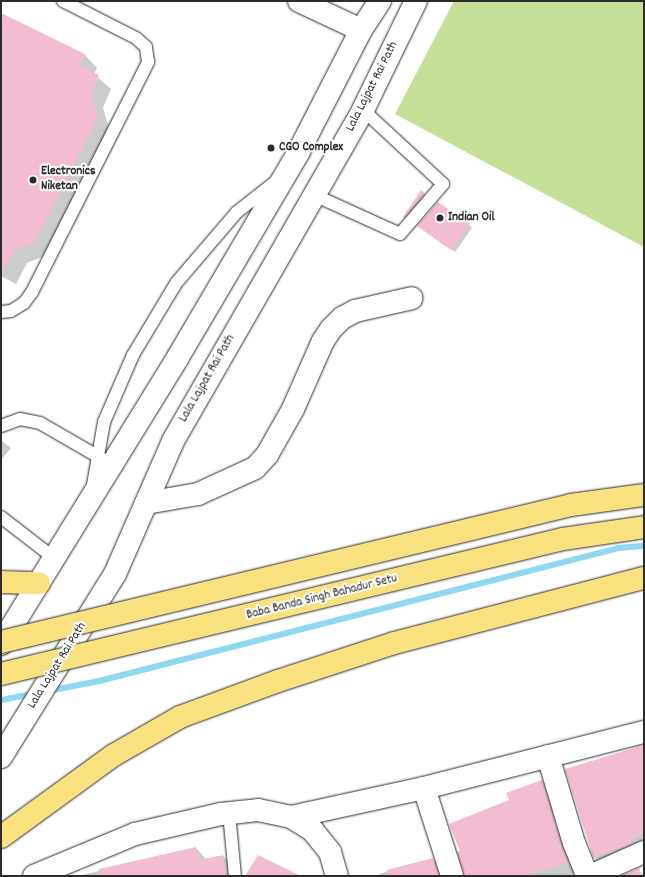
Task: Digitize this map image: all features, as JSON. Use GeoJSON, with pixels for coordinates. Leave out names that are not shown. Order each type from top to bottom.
{"type":"FeatureCollection","features":[{"type":"Feature","properties":{"kind":"highway"},"geometry":{"type":"LineString","coordinates":[[1,643],[571,505],[644,495]]}},
{"type":"Feature","properties":{"kind":"highway","name":"Baba Banda Singh Bahadur Setu"},"geometry":{"type":"LineString","coordinates":[[1,674],[563,539],[644,527]]}},
{"type":"Feature","properties":{"kind":"highway"},"geometry":{"type":"LineString","coordinates":[[1,837],[114,755],[180,717],[278,681],[394,643],[644,578]]}},
{"type":"Feature","properties":{"kind":"highway"},"geometry":{"type":"LineString","coordinates":[[1,582],[39,583]]}},
{"type":"Feature","properties":{"kind":"main road"},"geometry":{"type":"LineString","coordinates":[[300,1],[361,30]]}},
{"type":"Feature","properties":{"kind":"main road"},"geometry":{"type":"LineString","coordinates":[[1,643],[25,608],[91,496],[105,460],[178,357],[286,174],[361,30],[380,1]]}},
{"type":"Feature","properties":{"kind":"main road","name":"Lala Lajpat Rai Path"},"geometry":{"type":"LineString","coordinates":[[1,757],[115,574],[173,441],[363,110],[416,1]]}},
{"type":"Feature","properties":{"kind":"main road"},"geometry":{"type":"LineString","coordinates":[[146,502],[198,494],[255,468],[267,455],[293,409],[323,341],[331,329],[342,318],[355,311],[412,298]]}},
{"type":"Feature","properties":{"kind":"main road"},"geometry":{"type":"LineString","coordinates":[[291,817],[424,788],[644,732]]}},
{"type":"Feature","properties":{"kind":"main road"},"geometry":{"type":"LineString","coordinates":[[548,756],[574,844],[588,876],[644,852]]}},
{"type":"Feature","properties":{"kind":"main road"},"geometry":{"type":"LineString","coordinates":[[424,788],[452,876]]}},
{"type":"Feature","properties":{"kind":"main road"},"geometry":{"type":"LineString","coordinates":[[34,876],[135,834],[229,813],[258,810],[291,817],[313,831],[330,852],[337,876]]}},
{"type":"Feature","properties":{"kind":"lane"},"geometry":{"type":"LineString","coordinates":[[1,312],[11,311],[24,303],[32,292],[148,62],[146,47],[136,38],[63,1]]}},
{"type":"Feature","properties":{"kind":"lane"},"geometry":{"type":"LineString","coordinates":[[314,195],[400,234],[443,184],[363,110]]}},
{"type":"Feature","properties":{"kind":"lane"},"geometry":{"type":"LineString","coordinates":[[105,460],[104,422],[133,355],[177,282],[237,212],[286,174]]}},
{"type":"Feature","properties":{"kind":"lane"},"geometry":{"type":"LineString","coordinates":[[1,426],[20,420],[40,423],[105,460]]}},
{"type":"Feature","properties":{"kind":"lane"},"geometry":{"type":"LineString","coordinates":[[1,517],[54,558]]}},
{"type":"Feature","properties":{"kind":"lane"},"geometry":{"type":"LineString","coordinates":[[229,813],[235,876]]}},
{"type":"Feature","properties":{"kind":"green space"},"geometry":{"type":"Polygon","coordinates":[[[454,1],[644,1],[644,247],[395,114],[454,1]]]}},
{"type":"Feature","properties":{"kind":"building","name":"Electronics Niketan"},"geometry":{"type":"Polygon","coordinates":[[[1,13],[85,54],[79,65],[99,75],[91,95],[98,117],[34,243],[14,251],[1,274],[1,13]]]}},
{"type":"Feature","properties":{"kind":"building"},"geometry":{"type":"Polygon","coordinates":[[[421,190],[425,193],[404,218],[403,217],[421,190]]]}},
{"type":"Feature","properties":{"kind":"building"},"geometry":{"type":"Polygon","coordinates":[[[438,202],[470,224],[451,250],[417,226],[438,202]]]}},
{"type":"Feature","properties":{"kind":"building"},"geometry":{"type":"Polygon","coordinates":[[[644,745],[644,834],[631,839],[632,844],[593,857],[565,769],[644,745]]]}},
{"type":"Feature","properties":{"kind":"building"},"geometry":{"type":"Polygon","coordinates":[[[542,780],[568,863],[519,876],[464,876],[457,852],[460,851],[449,824],[509,800],[506,793],[542,780]]]}},
{"type":"Feature","properties":{"kind":"building"},"geometry":{"type":"Polygon","coordinates":[[[196,847],[199,860],[223,855],[227,876],[100,876],[99,869],[196,847]]]}},
{"type":"Feature","properties":{"kind":"building"},"geometry":{"type":"Polygon","coordinates":[[[258,855],[301,876],[245,876],[258,855]]]}},
{"type":"Feature","properties":{"kind":"building"},"geometry":{"type":"Polygon","coordinates":[[[433,858],[439,876],[388,876],[387,870],[433,858]]]}},
{"type":"Feature","properties":{"kind":"building"},"geometry":{"type":"Polygon","coordinates":[[[639,868],[641,876],[621,876],[639,868]]]}},
{"type":"Feature","properties":{"kind":"waterway"},"geometry":{"type":"LineString","coordinates":[[48,691],[99,681],[619,548],[644,546]]}},
{"type":"Feature","properties":{"kind":"waterway"},"geometry":{"type":"LineString","coordinates":[[1,700],[33,694]]}},
{"type":"Feature","properties":{"kind":"place","name":"CGO Complex"},"geometry":{"type":"Point","coordinates":[271,148]}},
{"type":"Feature","properties":{"kind":"place","name":"Electronics Niketan"},"geometry":{"type":"Point","coordinates":[33,180]}},
{"type":"Feature","properties":{"kind":"place","name":"Indian Oil"},"geometry":{"type":"Point","coordinates":[440,218]}}]}
